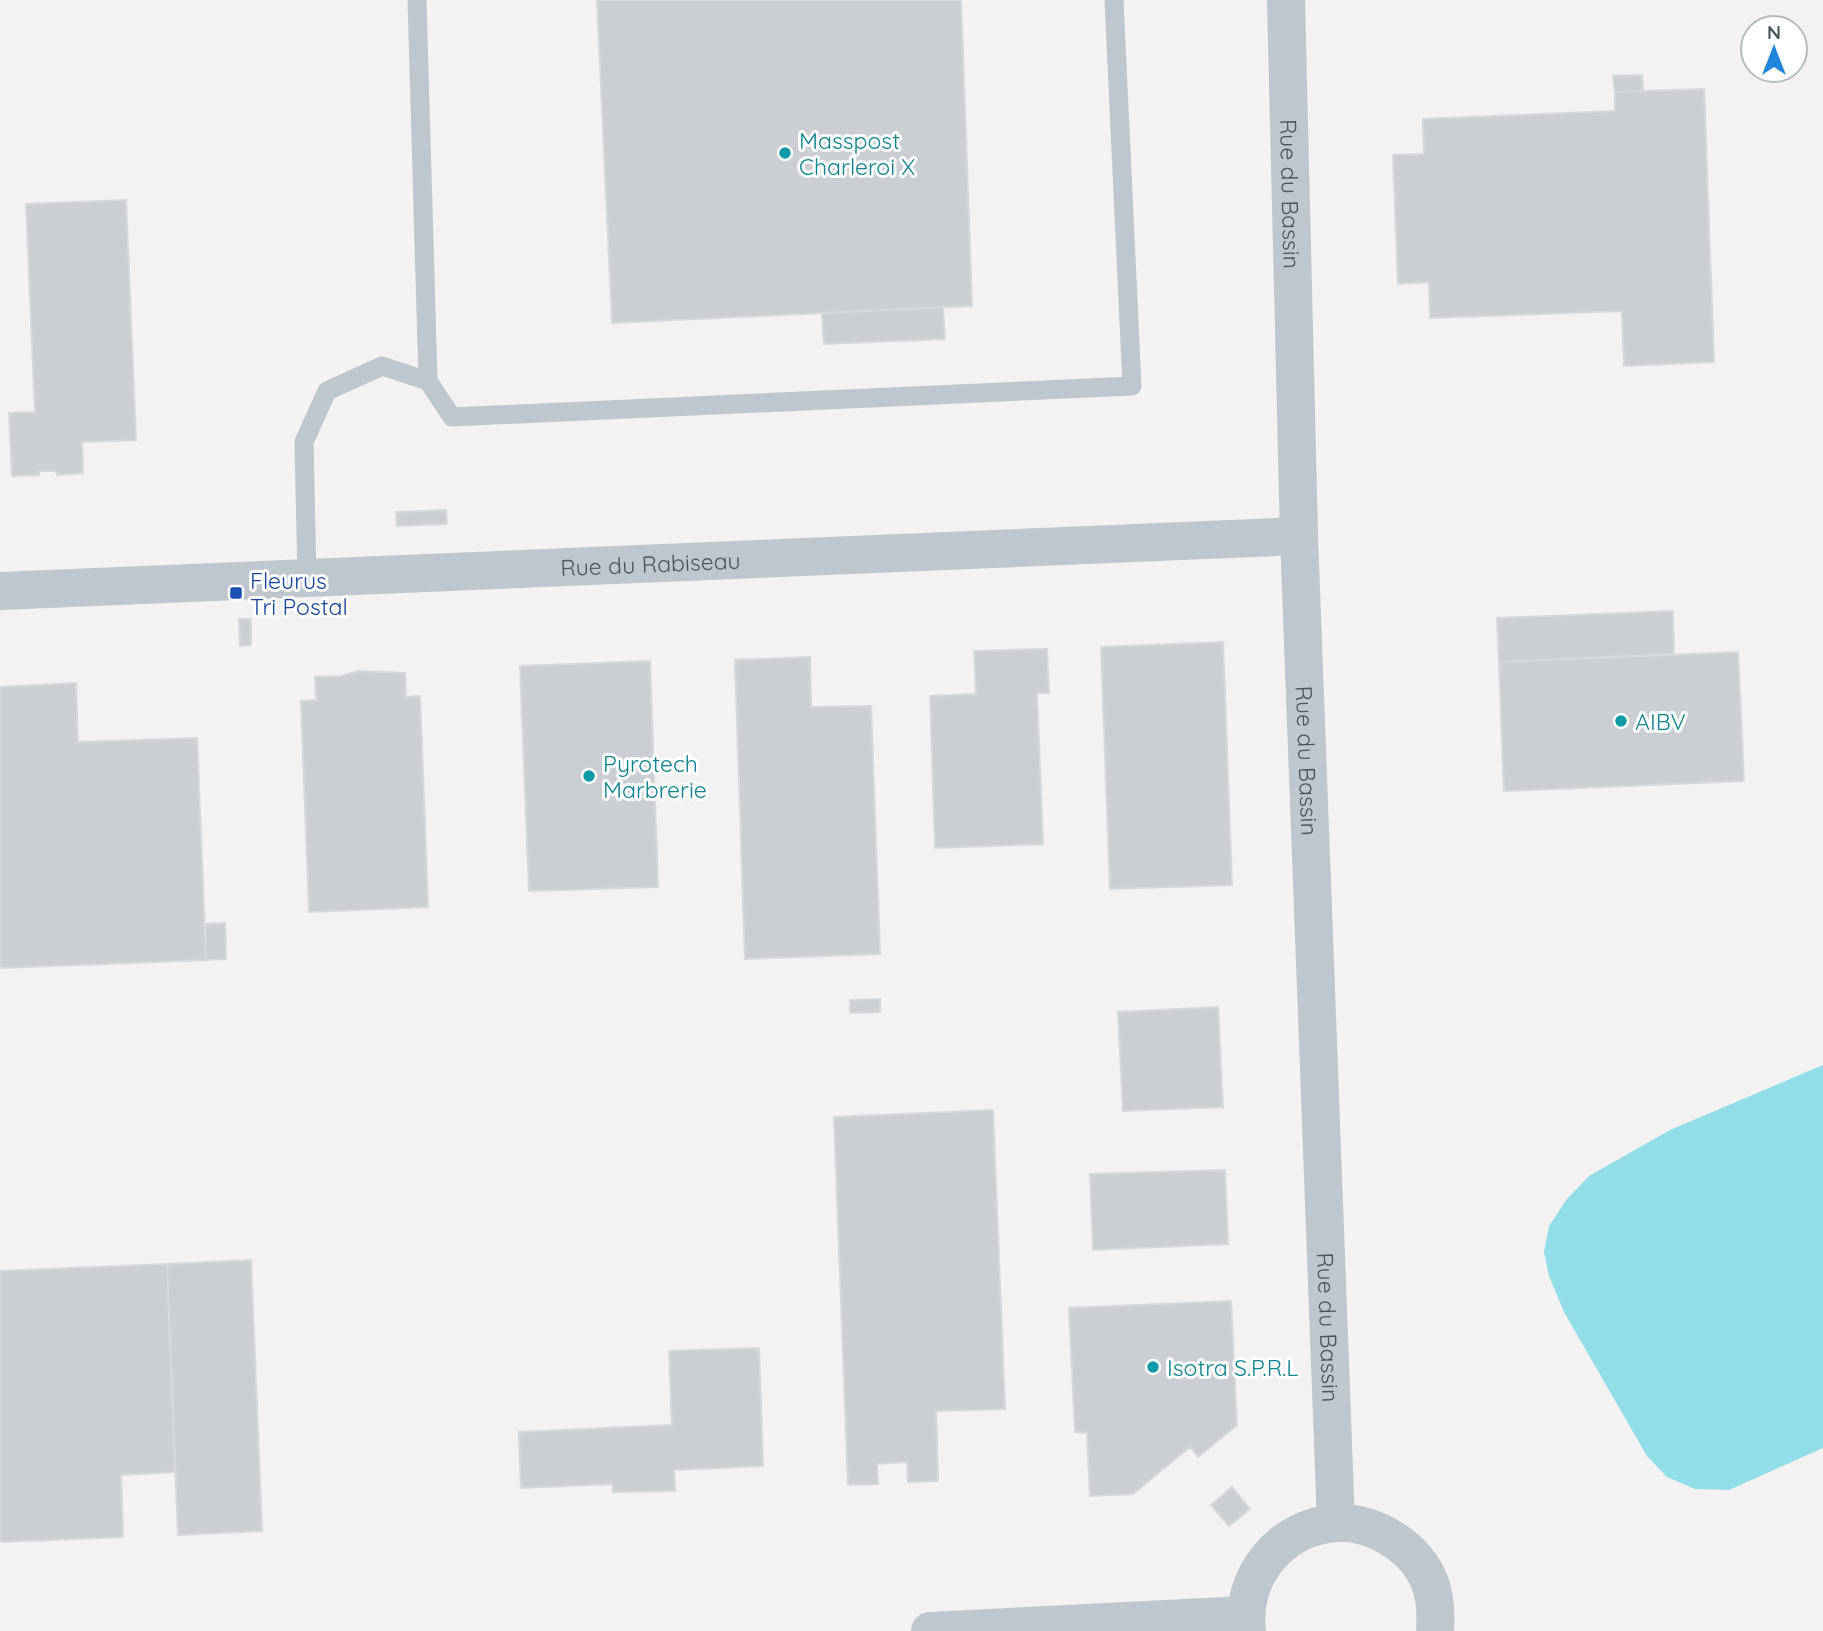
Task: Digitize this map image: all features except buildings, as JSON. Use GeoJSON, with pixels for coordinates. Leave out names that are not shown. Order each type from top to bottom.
{"type":"FeatureCollection","features":[{"type":"Feature","properties":{"kind":"street","name":"Rue du Bassin"},"geometry":{"type":"LineString","coordinates":[[1286,0],[1299,536],[1336,1523]]}},
{"type":"Feature","properties":{"kind":"street","name":"Rue du Rabiseau"},"geometry":{"type":"LineString","coordinates":[[0,591],[1299,536]]}},
{"type":"Feature","properties":{"kind":"street"},"geometry":{"type":"LineString","coordinates":[[930,1631],[1246,1623],[1251,1587],[1264,1562],[1284,1542],[1308,1528],[1336,1523],[1366,1526],[1392,1538],[1415,1557],[1430,1582],[1437,1611],[1435,1631]]}},
{"type":"Feature","properties":{"kind":"lane"},"geometry":{"type":"LineString","coordinates":[[417,0],[428,381],[452,417],[1132,386],[1114,0]]}},
{"type":"Feature","properties":{"kind":"lane"},"geometry":{"type":"LineString","coordinates":[[307,578],[304,442],[327,391],[382,366],[428,381]]}},
{"type":"Feature","properties":{"kind":"water"},"geometry":{"type":"Polygon","coordinates":[[[1823,1065],[1823,1448],[1729,1490],[1695,1489],[1667,1477],[1647,1456],[1564,1312],[1549,1276],[1544,1252],[1549,1226],[1567,1199],[1589,1176],[1670,1130],[1823,1065]]]}},
{"type":"Feature","properties":{"kind":"place","name":"Masspost Charleroi X"},"geometry":{"type":"Point","coordinates":[785,153]}},
{"type":"Feature","properties":{"kind":"place","name":"Fleurus Tri Postal"},"geometry":{"type":"Point","coordinates":[236,593]}},
{"type":"Feature","properties":{"kind":"place","name":"AIBV"},"geometry":{"type":"Point","coordinates":[1621,721]}},
{"type":"Feature","properties":{"kind":"place","name":"Pyrotech Marbrerie"},"geometry":{"type":"Point","coordinates":[589,776]}},
{"type":"Feature","properties":{"kind":"place","name":"Isotra S.P.R.L"},"geometry":{"type":"Point","coordinates":[1153,1367]}}]}
